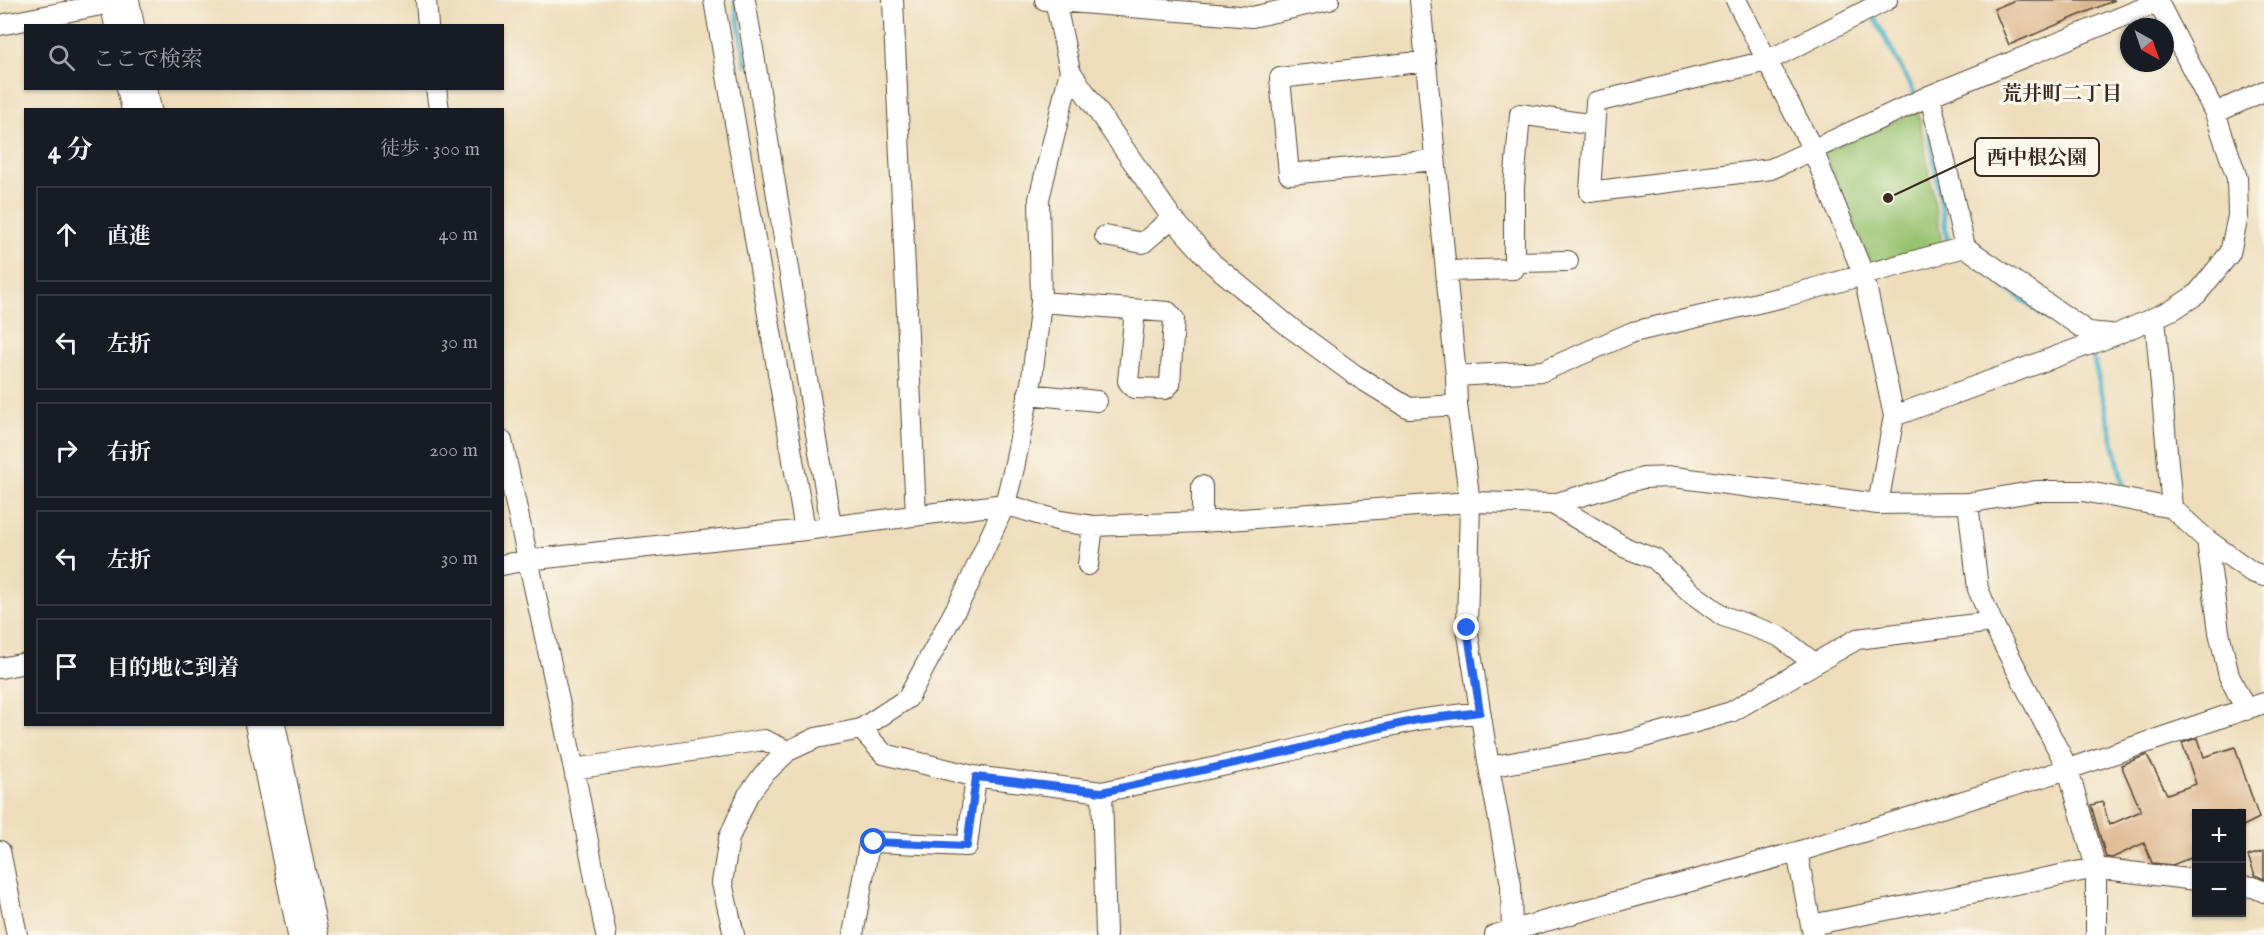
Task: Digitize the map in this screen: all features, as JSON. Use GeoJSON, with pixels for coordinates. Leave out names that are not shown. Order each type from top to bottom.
{"type":"FeatureCollection","features":[{"type":"Feature","properties":{"kind":"street"},"geometry":{"type":"LineString","coordinates":[[426,0],[428,24]]}},
{"type":"Feature","properties":{"kind":"street"},"geometry":{"type":"LineString","coordinates":[[714,0],[805,530]]}},
{"type":"Feature","properties":{"kind":"street"},"geometry":{"type":"LineString","coordinates":[[745,0],[831,525]]}},
{"type":"Feature","properties":{"kind":"street"},"geometry":{"type":"LineString","coordinates":[[893,0],[916,514]]}},
{"type":"Feature","properties":{"kind":"street"},"geometry":{"type":"LineString","coordinates":[[1329,0],[1252,17],[1244,8],[1052,0],[1070,71],[1172,218],[1213,264],[1291,328],[1354,375],[1409,408],[1457,405]]}},
{"type":"Feature","properties":{"kind":"street"},"geometry":{"type":"LineString","coordinates":[[1420,0],[1457,405],[1470,502],[1467,628],[1511,885],[1506,934],[1797,852],[2068,769],[2255,707],[2229,676],[2219,632],[2207,540]]}},
{"type":"Feature","properties":{"kind":"street"},"geometry":{"type":"LineString","coordinates":[[1736,0],[1812,148],[1864,276],[1894,416],[1878,504]]}},
{"type":"Feature","properties":{"kind":"street"},"geometry":{"type":"LineString","coordinates":[[0,25],[117,1]]}},
{"type":"Feature","properties":{"kind":"street"},"geometry":{"type":"LineString","coordinates":[[115,24],[117,1]]}},
{"type":"Feature","properties":{"kind":"street"},"geometry":{"type":"LineString","coordinates":[[117,1],[133,24]]}},
{"type":"Feature","properties":{"kind":"street"},"geometry":{"type":"LineString","coordinates":[[1884,2],[1767,61],[1596,102],[1590,192],[1771,169],[1908,105],[2157,1],[2215,113],[2237,178],[2238,216],[2230,253],[2196,294],[2174,309],[2073,351],[1894,416]]}},
{"type":"Feature","properties":{"kind":"street"},"geometry":{"type":"LineString","coordinates":[[1426,61],[1280,78],[1289,174],[1435,160]]}},
{"type":"Feature","properties":{"kind":"street"},"geometry":{"type":"LineString","coordinates":[[734,935],[722,883],[729,838],[748,795],[763,775],[788,751],[816,738],[861,729],[908,698],[966,590],[1005,504],[1028,394],[1041,302],[1039,199],[1070,71]]}},
{"type":"Feature","properties":{"kind":"street"},"geometry":{"type":"LineString","coordinates":[[128,90],[132,108]]}},
{"type":"Feature","properties":{"kind":"street"},"geometry":{"type":"LineString","coordinates":[[147,90],[151,108]]}},
{"type":"Feature","properties":{"kind":"street"},"geometry":{"type":"LineString","coordinates":[[436,90],[439,108]]}},
{"type":"Feature","properties":{"kind":"street"},"geometry":{"type":"LineString","coordinates":[[2215,113],[2264,91]]}},
{"type":"Feature","properties":{"kind":"street"},"geometry":{"type":"LineString","coordinates":[[1930,96],[1965,247],[2088,333],[2106,338]]}},
{"type":"Feature","properties":{"kind":"street"},"geometry":{"type":"LineString","coordinates":[[1446,271],[1514,269],[1514,186],[1520,114],[1594,125]]}},
{"type":"Feature","properties":{"kind":"street"},"geometry":{"type":"LineString","coordinates":[[1105,236],[1143,243],[1172,218]]}},
{"type":"Feature","properties":{"kind":"street"},"geometry":{"type":"LineString","coordinates":[[1456,376],[1543,371],[1633,332],[1864,276],[1965,247]]}},
{"type":"Feature","properties":{"kind":"street"},"geometry":{"type":"LineString","coordinates":[[1514,262],[1568,261]]}},
{"type":"Feature","properties":{"kind":"street"},"geometry":{"type":"LineString","coordinates":[[1041,302],[1135,310]]}},
{"type":"Feature","properties":{"kind":"street"},"geometry":{"type":"LineString","coordinates":[[2155,318],[2172,508]]}},
{"type":"Feature","properties":{"kind":"street"},"geometry":{"type":"LineString","coordinates":[[1028,394],[1097,401]]}},
{"type":"Feature","properties":{"kind":"street"},"geometry":{"type":"LineString","coordinates":[[504,451],[574,769],[606,935]]}},
{"type":"Feature","properties":{"kind":"street"},"geometry":{"type":"LineString","coordinates":[[504,565],[527,560],[805,530],[1005,504],[1060,521],[1093,526],[1202,522],[1470,502],[1553,504],[1642,478],[1674,477],[1878,504],[1968,503],[2036,491],[2084,491],[2172,508],[2207,540],[2252,572],[2264,576]]}},
{"type":"Feature","properties":{"kind":"street"},"geometry":{"type":"LineString","coordinates":[[1202,486],[1202,522]]}},
{"type":"Feature","properties":{"kind":"street"},"geometry":{"type":"LineString","coordinates":[[1968,503],[1978,589],[1992,622],[2068,769],[2096,868],[2096,935]]}},
{"type":"Feature","properties":{"kind":"street"},"geometry":{"type":"LineString","coordinates":[[1553,504],[1626,548],[1655,559],[1689,591],[1723,616],[1779,636],[1814,663]]}},
{"type":"Feature","properties":{"kind":"street"},"geometry":{"type":"LineString","coordinates":[[1088,565],[1093,526]]}},
{"type":"Feature","properties":{"kind":"street"},"geometry":{"type":"LineString","coordinates":[[1489,767],[1627,742],[1731,712],[1857,639],[1992,622]]}},
{"type":"Feature","properties":{"kind":"street"},"geometry":{"type":"LineString","coordinates":[[0,668],[24,663]]}},
{"type":"Feature","properties":{"kind":"street"},"geometry":{"type":"LineString","coordinates":[[861,729],[884,754],[976,777],[1102,792],[1286,752],[1417,720],[1480,712]]}},
{"type":"Feature","properties":{"kind":"street"},"geometry":{"type":"LineString","coordinates":[[255,726],[298,935]]}},
{"type":"Feature","properties":{"kind":"street"},"geometry":{"type":"LineString","coordinates":[[275,726],[318,935]]}},
{"type":"Feature","properties":{"kind":"street"},"geometry":{"type":"LineString","coordinates":[[574,769],[764,740],[788,751]]}},
{"type":"Feature","properties":{"kind":"street"},"geometry":{"type":"LineString","coordinates":[[853,935],[868,844],[874,842],[967,846],[976,777]]}},
{"type":"Feature","properties":{"kind":"street"},"geometry":{"type":"LineString","coordinates":[[1102,792],[1106,935]]}},
{"type":"Feature","properties":{"kind":"street"},"geometry":{"type":"LineString","coordinates":[[0,851],[17,935]]}},
{"type":"Feature","properties":{"kind":"street"},"geometry":{"type":"LineString","coordinates":[[1797,852],[1812,930],[2096,868],[2192,880]]}},
{"type":"Feature","properties":{"kind":"street"},"geometry":{"type":"LineString","coordinates":[[2246,886],[2264,892]]}},
{"type":"Feature","properties":{"kind":"green space"},"geometry":{"type":"Polygon","coordinates":[[[1918,111],[1942,244],[1870,264],[1824,152],[1918,111]]]}},
{"type":"Feature","properties":{"kind":"building"},"geometry":{"type":"Polygon","coordinates":[[[2015,0],[2115,0],[2009,45],[1994,9],[2015,0]]]}},
{"type":"Feature","properties":{"kind":"building"},"geometry":{"type":"Polygon","coordinates":[[[2198,738],[2204,757],[2235,747],[2259,818],[2246,824],[2246,809],[2192,809],[2192,858],[2172,865],[2152,863],[2144,843],[2112,858],[2106,857],[2091,805],[2103,802],[2109,825],[2141,811],[2121,765],[2147,755],[2167,794],[2196,784],[2182,743],[2198,738]]]}},
{"type":"Feature","properties":{"kind":"building"},"geometry":{"type":"Polygon","coordinates":[[[2264,851],[2264,879],[2255,875],[2248,856],[2264,851]]]}},
{"type":"Feature","properties":{"kind":"waterway"},"geometry":{"type":"LineString","coordinates":[[735,0],[746,65]]}},
{"type":"Feature","properties":{"kind":"waterway"},"geometry":{"type":"LineString","coordinates":[[1865,0],[1916,96]]}},
{"type":"Feature","properties":{"kind":"waterway"},"geometry":{"type":"LineString","coordinates":[[1928,127],[1948,244],[1951,246]]}},
{"type":"Feature","properties":{"kind":"waterway"},"geometry":{"type":"LineString","coordinates":[[1999,282],[2081,343]]}},
{"type":"Feature","properties":{"kind":"waterway"},"geometry":{"type":"LineString","coordinates":[[2088,349],[2092,352],[2124,488]]}},
{"type":"Feature","properties":{"kind":"place","name":"西中根公園"},"geometry":{"type":"Point","coordinates":[1888,198]}},
{"type":"Feature","properties":{"kind":"district","name":"荒井町二丁目"},"geometry":{"type":"Point","coordinates":[2062,93]}},
{"type":"Feature","properties":{"kind":"route"},"geometry":{"type":"LineString","coordinates":[[874,842],[967,846],[976,777],[1102,792],[1286,752],[1417,720],[1480,712],[1467,628]]}}]}
